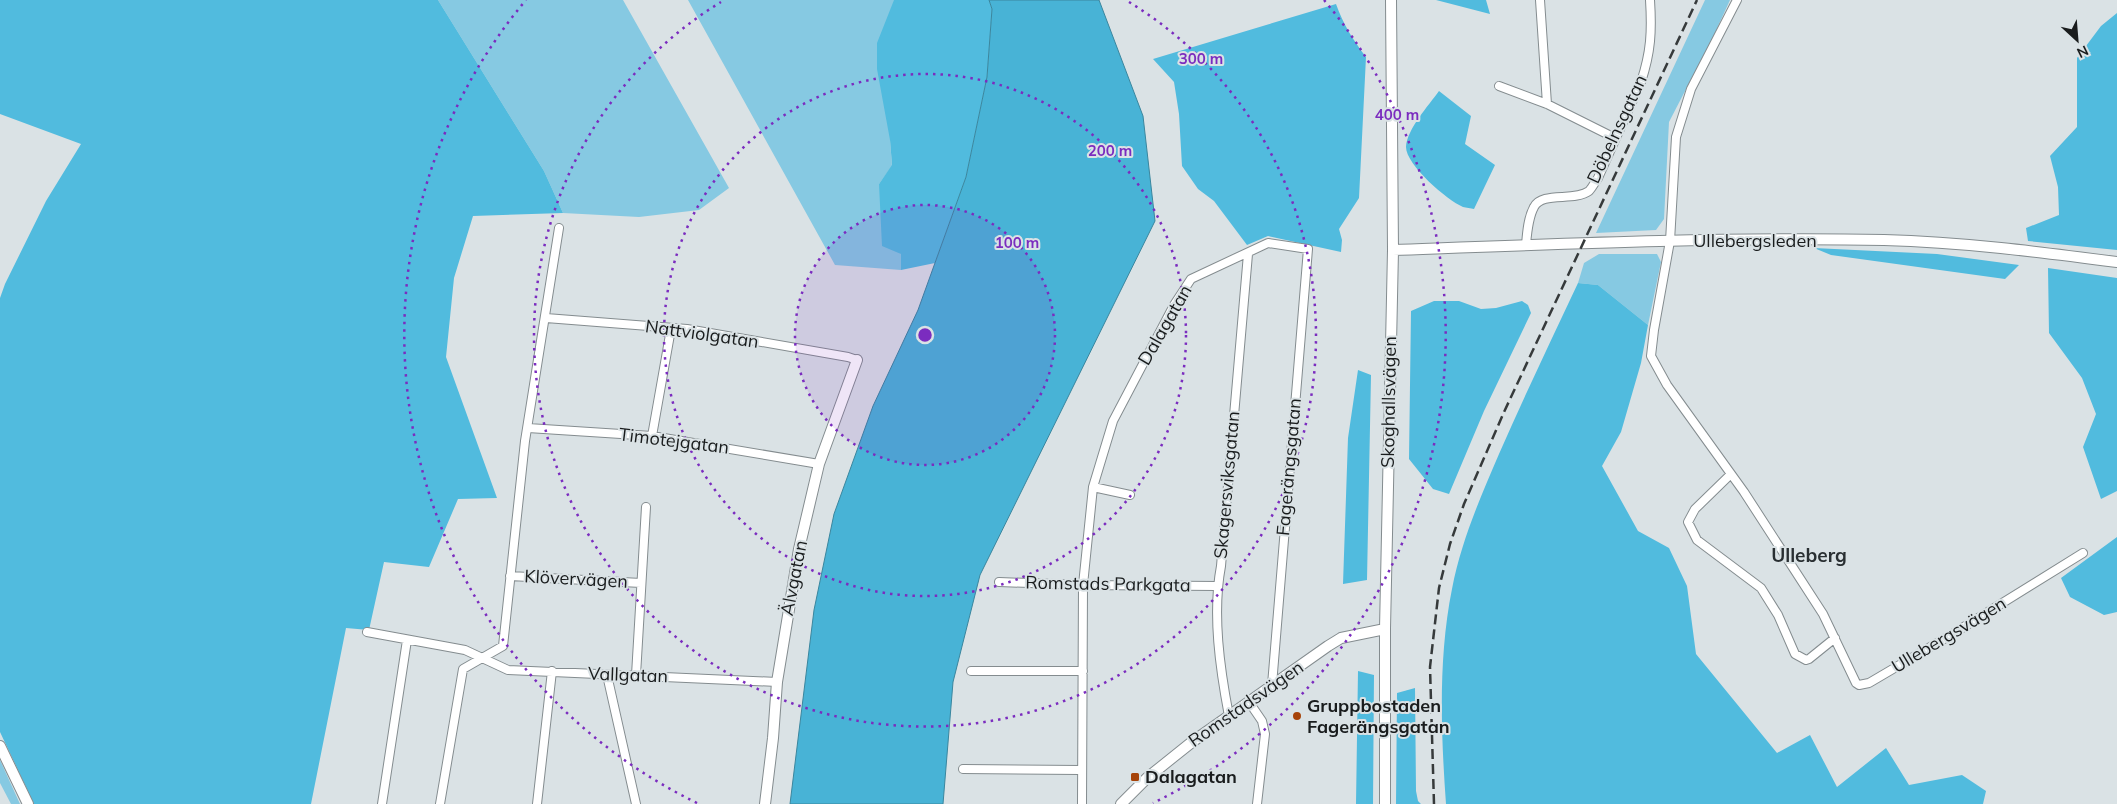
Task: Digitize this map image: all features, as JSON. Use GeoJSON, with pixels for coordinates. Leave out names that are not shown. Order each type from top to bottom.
{"type":"FeatureCollection","features":[{"type":"Feature","properties":{"kind":"main road","name":"Skoghallsvägen"},"geometry":{"type":"LineString","coordinates":[[1384,804],[1392,250],[1391,0]]}},
{"type":"Feature","properties":{"kind":"main road","name":"Ullebergsleden"},"geometry":{"type":"LineString","coordinates":[[1392,250],[1670,241],[1885,240],[2017,250],[2117,262]]}},
{"type":"Feature","properties":{"kind":"main road","name":"Älvgatan"},"geometry":{"type":"LineString","coordinates":[[765,804],[778,682],[797,558],[818,464],[857,360]]}},
{"type":"Feature","properties":{"kind":"main road","name":"Romstadsvägen"},"geometry":{"type":"LineString","coordinates":[[1121,804],[1155,772],[1192,742],[1341,638],[1386,629]]}},
{"type":"Feature","properties":{"kind":"main road"},"geometry":{"type":"LineString","coordinates":[[0,746],[28,804]]}},
{"type":"Feature","properties":{"kind":"street"},"geometry":{"type":"LineString","coordinates":[[1540,0],[1547,104]]}},
{"type":"Feature","properties":{"kind":"street","name":"Döbelnsgatan"},"geometry":{"type":"LineString","coordinates":[[1526,245],[1529,220],[1534,205],[1544,198],[1574,196],[1590,190],[1598,178],[1641,82],[1646,65],[1651,41],[1650,0]]}},
{"type":"Feature","properties":{"kind":"street","name":"Ullebergsvägen"},"geometry":{"type":"LineString","coordinates":[[1738,0],[1691,89],[1676,137],[1670,241],[1654,330],[1652,356],[1667,386],[1731,474],[1823,614],[1856,683],[1860,685],[1869,683],[1962,628],[2083,553]]}},
{"type":"Feature","properties":{"kind":"street"},"geometry":{"type":"LineString","coordinates":[[1500,86],[1547,104],[1615,138]]}},
{"type":"Feature","properties":{"kind":"street"},"geometry":{"type":"LineString","coordinates":[[440,804],[463,669],[503,646],[518,501],[559,228]]}},
{"type":"Feature","properties":{"kind":"street","name":"Dalagatan"},"geometry":{"type":"LineString","coordinates":[[1082,804],[1084,585],[1093,487],[1113,420],[1174,305],[1191,279],[1268,243],[1308,249]]}},
{"type":"Feature","properties":{"kind":"street","name":"Fagerängsgatan"},"geometry":{"type":"LineString","coordinates":[[1272,685],[1308,249]]}},
{"type":"Feature","properties":{"kind":"street","name":"Skagersviksgatan"},"geometry":{"type":"LineString","coordinates":[[1228,716],[1220,673],[1217,586],[1221,566],[1248,254]]}},
{"type":"Feature","properties":{"kind":"street","name":"Nattviolgatan"},"geometry":{"type":"LineString","coordinates":[[547,314],[671,329],[687,329],[839,355],[857,360]]}},
{"type":"Feature","properties":{"kind":"street"},"geometry":{"type":"LineString","coordinates":[[652,436],[671,329]]}},
{"type":"Feature","properties":{"kind":"street","name":"Timotejgatan"},"geometry":{"type":"LineString","coordinates":[[528,428],[652,436],[818,464]]}},
{"type":"Feature","properties":{"kind":"street"},"geometry":{"type":"LineString","coordinates":[[1731,474],[1695,509],[1688,522],[1697,540],[1761,588],[1778,615],[1795,654],[1806,660],[1810,659],[1835,638]]}},
{"type":"Feature","properties":{"kind":"street"},"geometry":{"type":"LineString","coordinates":[[1093,487],[1130,495]]}},
{"type":"Feature","properties":{"kind":"street"},"geometry":{"type":"LineString","coordinates":[[636,675],[646,507]]}},
{"type":"Feature","properties":{"kind":"street","name":"Klövervägen"},"geometry":{"type":"LineString","coordinates":[[510,576],[641,583]]}},
{"type":"Feature","properties":{"kind":"street","name":"Romstads Parkgata"},"geometry":{"type":"LineString","coordinates":[[999,582],[1217,586]]}},
{"type":"Feature","properties":{"kind":"street","name":"Vallgatan"},"geometry":{"type":"LineString","coordinates":[[367,632],[465,650],[508,670],[778,682]]}},
{"type":"Feature","properties":{"kind":"street"},"geometry":{"type":"LineString","coordinates":[[382,804],[407,640]]}},
{"type":"Feature","properties":{"kind":"street"},"geometry":{"type":"LineString","coordinates":[[537,804],[552,671]]}},
{"type":"Feature","properties":{"kind":"street"},"geometry":{"type":"LineString","coordinates":[[971,671],[1082,671]]}},
{"type":"Feature","properties":{"kind":"street"},"geometry":{"type":"LineString","coordinates":[[607,675],[636,804]]}},
{"type":"Feature","properties":{"kind":"street"},"geometry":{"type":"LineString","coordinates":[[1249,702],[1262,721],[1265,734],[1257,804]]}},
{"type":"Feature","properties":{"kind":"street"},"geometry":{"type":"LineString","coordinates":[[963,769],[1081,770]]}},
{"type":"Feature","properties":{"kind":"shaded area"},"geometry":{"type":"Polygon","coordinates":[[[0,0],[438,0],[544,171],[563,213],[473,216],[454,278],[446,357],[497,498],[458,499],[429,567],[384,562],[369,630],[346,628],[311,804],[34,804],[0,732],[0,298],[46,201],[81,144],[0,114],[0,0]]]}},
{"type":"Feature","properties":{"kind":"shaded area"},"geometry":{"type":"Polygon","coordinates":[[[438,0],[623,0],[729,188],[699,210],[639,217],[563,213],[544,171],[438,0]]]}},
{"type":"Feature","properties":{"kind":"shaded area"},"geometry":{"type":"Polygon","coordinates":[[[688,0],[894,0],[890,140],[892,166],[879,184],[901,254],[901,270],[835,265],[688,0]]]}},
{"type":"Feature","properties":{"kind":"shaded area"},"geometry":{"type":"Polygon","coordinates":[[[894,0],[989,0],[992,9],[987,77],[966,177],[935,263],[901,270],[901,254],[882,246],[879,184],[892,165],[890,140],[877,69],[877,43],[894,0]]]}},
{"type":"Feature","properties":{"kind":"shaded area"},"geometry":{"type":"Polygon","coordinates":[[[989,0],[1099,0],[1143,116],[1155,221],[980,575],[953,682],[943,804],[790,804],[814,610],[834,514],[873,406],[918,310],[966,177],[987,77],[992,9],[989,0]]]}},
{"type":"Feature","properties":{"kind":"shaded area"},"geometry":{"type":"Polygon","coordinates":[[[1436,0],[1486,0],[1490,14],[1436,0]]]}},
{"type":"Feature","properties":{"kind":"shaded area"},"geometry":{"type":"Polygon","coordinates":[[[1705,0],[1730,0],[1669,122],[1664,219],[1656,230],[1596,233],[1705,0]]]}},
{"type":"Feature","properties":{"kind":"shaded area"},"geometry":{"type":"Polygon","coordinates":[[[1336,4],[1349,32],[1366,57],[1359,198],[1339,229],[1342,240],[1341,252],[1268,236],[1247,245],[1214,201],[1198,189],[1182,166],[1179,114],[1174,82],[1153,59],[1336,4]]]}},
{"type":"Feature","properties":{"kind":"shaded area"},"geometry":{"type":"Polygon","coordinates":[[[2117,13],[2117,250],[2028,241],[2026,228],[2059,215],[2058,187],[2050,156],[2077,127],[2077,58],[2101,26],[2117,13]]]}},
{"type":"Feature","properties":{"kind":"shaded area"},"geometry":{"type":"Polygon","coordinates":[[[1439,91],[1471,116],[1465,144],[1495,165],[1474,209],[1463,207],[1438,190],[1420,172],[1408,154],[1406,147],[1410,133],[1439,91]]]}},
{"type":"Feature","properties":{"kind":"shaded area"},"geometry":{"type":"Polygon","coordinates":[[[1814,248],[1937,254],[2019,265],[2005,279],[1831,255],[1814,248]]]}},
{"type":"Feature","properties":{"kind":"shaded area"},"geometry":{"type":"Polygon","coordinates":[[[1599,254],[1657,254],[1661,262],[1648,325],[1598,285],[1578,283],[1584,263],[1599,254]]]}},
{"type":"Feature","properties":{"kind":"shaded area"},"geometry":{"type":"Polygon","coordinates":[[[2048,268],[2117,278],[2117,491],[2101,499],[2083,447],[2096,414],[2082,378],[2049,333],[2048,268]]]}},
{"type":"Feature","properties":{"kind":"shaded area"},"geometry":{"type":"Polygon","coordinates":[[[1578,283],[1598,285],[1648,325],[1641,363],[1621,432],[1602,466],[1638,531],[1669,548],[1687,586],[1696,654],[1777,753],[1810,735],[1837,787],[1886,748],[1909,785],[1962,775],[1986,791],[1983,804],[1446,804],[1442,724],[1444,642],[1452,589],[1460,554],[1492,471],[1578,283]]]}},
{"type":"Feature","properties":{"kind":"shaded area"},"geometry":{"type":"Polygon","coordinates":[[[1434,301],[1459,301],[1481,309],[1496,308],[1522,301],[1528,305],[1531,313],[1484,411],[1449,494],[1433,489],[1409,459],[1411,311],[1434,301]]]}},
{"type":"Feature","properties":{"kind":"shaded area"},"geometry":{"type":"Polygon","coordinates":[[[1358,370],[1371,375],[1367,580],[1343,584],[1348,438],[1358,370]]]}},
{"type":"Feature","properties":{"kind":"shaded area"},"geometry":{"type":"Polygon","coordinates":[[[2117,537],[2117,612],[2104,615],[2070,597],[2061,578],[2117,537]]]}},
{"type":"Feature","properties":{"kind":"shaded area"},"geometry":{"type":"Polygon","coordinates":[[[1358,671],[1374,675],[1373,804],[1356,804],[1358,671]]]}},
{"type":"Feature","properties":{"kind":"shaded area"},"geometry":{"type":"Polygon","coordinates":[[[1415,688],[1416,791],[1418,801],[1421,804],[1396,804],[1397,693],[1415,688]]]}},
{"type":"Feature","properties":{"kind":"shaded area"},"geometry":{"type":"Polygon","coordinates":[[[0,760],[20,804],[11,804],[0,783],[0,760]]]}},
{"type":"Feature","properties":{"kind":"railway"},"geometry":{"type":"LineString","coordinates":[[1434,804],[1430,667],[1439,588],[1450,544],[1464,504],[1504,412],[1697,0]]}},
{"type":"Feature","properties":{"kind":"place","name":"Gruppbostaden Fagerängsgatan"},"geometry":{"type":"Point","coordinates":[1297,716]}},
{"type":"Feature","properties":{"kind":"place","name":"Dalagatan"},"geometry":{"type":"Point","coordinates":[1135,777]}},
{"type":"Feature","properties":{"kind":"district","name":"Ulleberg"},"geometry":{"type":"Point","coordinates":[1809,555]}}]}
